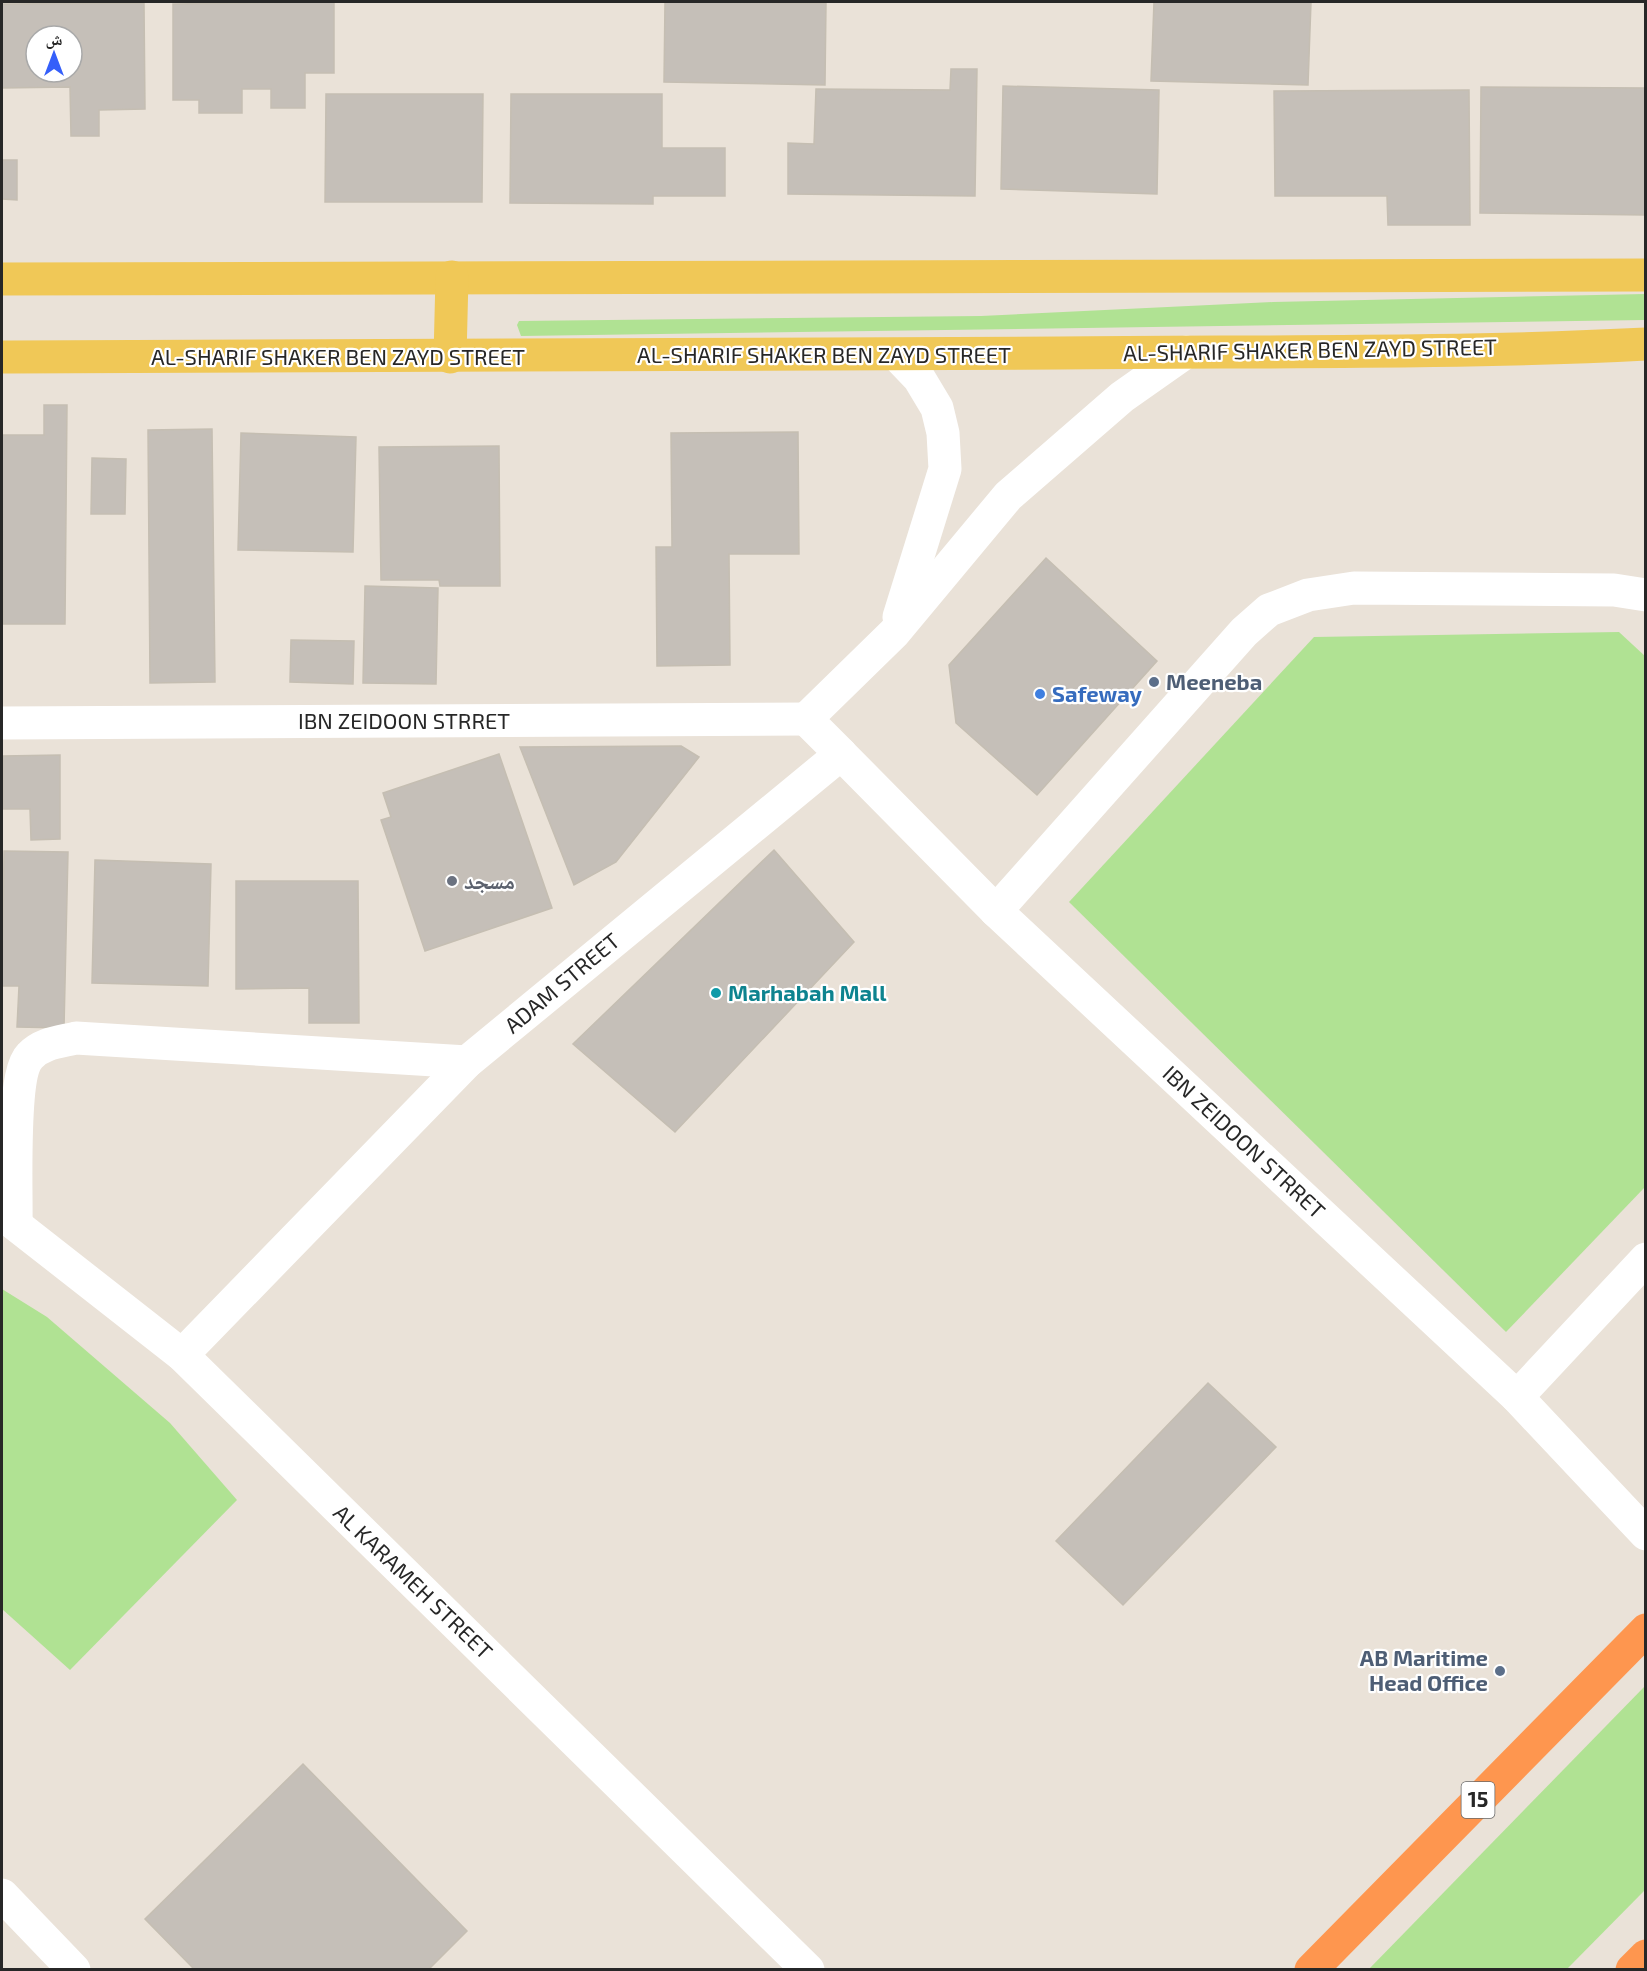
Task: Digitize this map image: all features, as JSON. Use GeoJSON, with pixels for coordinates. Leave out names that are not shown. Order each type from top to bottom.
{"type":"FeatureCollection","features":[{"type":"Feature","properties":{"kind":"highway","name":"15"},"geometry":{"type":"LineString","coordinates":[[1311,1970],[1646,1630]]}},
{"type":"Feature","properties":{"kind":"highway"},"geometry":{"type":"LineString","coordinates":[[1632,1970],[1646,1956]]}},
{"type":"Feature","properties":{"kind":"main road"},"geometry":{"type":"LineString","coordinates":[[2,279],[1646,275]]}},
{"type":"Feature","properties":{"kind":"main road"},"geometry":{"type":"LineString","coordinates":[[450,357],[452,277]]}},
{"type":"Feature","properties":{"kind":"main road","name":"AL-SHARIF SHAKER BEN ZAYD STREET"},"geometry":{"type":"LineString","coordinates":[[2,357],[897,355],[1638,345]]}},
{"type":"Feature","properties":{"kind":"street"},"geometry":{"type":"LineString","coordinates":[[841,754],[806,719],[894,633],[1008,496],[1122,398],[1186,352]]}},
{"type":"Feature","properties":{"kind":"street"},"geometry":{"type":"LineString","coordinates":[[894,633],[945,469],[944,434],[937,408],[919,378],[897,355]]}},
{"type":"Feature","properties":{"kind":"street"},"geometry":{"type":"LineString","coordinates":[[996,911],[1244,632],[1269,610],[1308,595],[1354,588],[1614,591],[1646,595]]}},
{"type":"Feature","properties":{"kind":"street","name":"IBN ZEIDOON STRRET"},"geometry":{"type":"LineString","coordinates":[[2,723],[806,719]]}},
{"type":"Feature","properties":{"kind":"street","name":"IBN ZEIDOON STRRET"},"geometry":{"type":"LineString","coordinates":[[841,754],[996,911],[1517,1397],[1646,1534]]}},
{"type":"Feature","properties":{"kind":"street","name":"ADAM STREET"},"geometry":{"type":"LineString","coordinates":[[182,1355],[467,1062],[841,754]]}},
{"type":"Feature","properties":{"kind":"street"},"geometry":{"type":"LineString","coordinates":[[9,1219],[21,1072],[28,1057],[43,1046],[76,1038],[467,1062]]}},
{"type":"Feature","properties":{"kind":"street","name":"AL KARAMEH STREET"},"geometry":{"type":"LineString","coordinates":[[9,1219],[182,1355],[808,1970]]}},
{"type":"Feature","properties":{"kind":"street"},"geometry":{"type":"LineString","coordinates":[[1517,1397],[1646,1259]]}},
{"type":"Feature","properties":{"kind":"street"},"geometry":{"type":"LineString","coordinates":[[2,1895],[74,1970]]}},
{"type":"Feature","properties":{"kind":"green space"},"geometry":{"type":"Polygon","coordinates":[[[1645,294],[1645,320],[521,336],[517,325],[519,321],[981,316],[1273,302],[1645,294]]]}},
{"type":"Feature","properties":{"kind":"green space"},"geometry":{"type":"Polygon","coordinates":[[[1619,632],[1646,657],[1645,1187],[1506,1332],[1069,902],[1314,637],[1619,632]]]}},
{"type":"Feature","properties":{"kind":"green space"},"geometry":{"type":"Polygon","coordinates":[[[2,1289],[47,1317],[170,1423],[237,1500],[70,1670],[2,1609],[2,1289]]]}},
{"type":"Feature","properties":{"kind":"green space"},"geometry":{"type":"Polygon","coordinates":[[[1645,1686],[1645,1890],[1567,1969],[1369,1969],[1645,1686]]]}},
{"type":"Feature","properties":{"kind":"building"},"geometry":{"type":"Polygon","coordinates":[[[334,2],[334,73],[305,73],[305,108],[271,108],[271,89],[242,89],[242,113],[199,113],[199,100],[173,100],[173,4],[334,2]]]}},
{"type":"Feature","properties":{"kind":"building"},"geometry":{"type":"Polygon","coordinates":[[[665,2],[826,3],[825,85],[664,82],[665,2]]]}},
{"type":"Feature","properties":{"kind":"building"},"geometry":{"type":"Polygon","coordinates":[[[1154,2],[1311,2],[1308,85],[1151,81],[1154,2]]]}},
{"type":"Feature","properties":{"kind":"building"},"geometry":{"type":"Polygon","coordinates":[[[144,3],[145,109],[99,110],[99,136],[71,136],[70,87],[2,88],[2,4],[144,3]]]}},
{"type":"Feature","properties":{"kind":"building"},"geometry":{"type":"Polygon","coordinates":[[[951,69],[977,69],[975,196],[788,194],[788,143],[814,144],[816,89],[950,90],[951,69]]]}},
{"type":"Feature","properties":{"kind":"building"},"geometry":{"type":"Polygon","coordinates":[[[1003,86],[1159,90],[1157,194],[1001,189],[1003,86]]]}},
{"type":"Feature","properties":{"kind":"building"},"geometry":{"type":"Polygon","coordinates":[[[1481,87],[1646,88],[1646,215],[1480,213],[1481,87]]]}},
{"type":"Feature","properties":{"kind":"building"},"geometry":{"type":"Polygon","coordinates":[[[1469,90],[1470,225],[1388,225],[1387,196],[1275,196],[1274,91],[1469,90]]]}},
{"type":"Feature","properties":{"kind":"building"},"geometry":{"type":"Polygon","coordinates":[[[326,94],[483,94],[482,202],[325,202],[326,94]]]}},
{"type":"Feature","properties":{"kind":"building"},"geometry":{"type":"Polygon","coordinates":[[[511,94],[662,94],[662,148],[725,148],[725,196],[653,196],[653,204],[510,203],[511,94]]]}},
{"type":"Feature","properties":{"kind":"building"},"geometry":{"type":"Polygon","coordinates":[[[2,160],[17,160],[17,200],[2,199],[2,160]]]}},
{"type":"Feature","properties":{"kind":"building"},"geometry":{"type":"Polygon","coordinates":[[[44,405],[67,405],[65,624],[3,624],[2,435],[44,435],[44,405]]]}},
{"type":"Feature","properties":{"kind":"building"},"geometry":{"type":"Polygon","coordinates":[[[212,429],[215,682],[150,683],[148,430],[212,429]]]}},
{"type":"Feature","properties":{"kind":"building"},"geometry":{"type":"Polygon","coordinates":[[[798,432],[799,554],[729,554],[730,665],[657,666],[656,547],[672,547],[671,433],[798,432]]]}},
{"type":"Feature","properties":{"kind":"building"},"geometry":{"type":"Polygon","coordinates":[[[241,433],[356,437],[353,552],[238,550],[241,433]]]}},
{"type":"Feature","properties":{"kind":"building"},"geometry":{"type":"Polygon","coordinates":[[[499,446],[500,586],[440,586],[439,580],[381,580],[379,447],[499,446]]]}},
{"type":"Feature","properties":{"kind":"building"},"geometry":{"type":"Polygon","coordinates":[[[92,458],[126,459],[125,514],[91,514],[92,458]]]}},
{"type":"Feature","properties":{"kind":"building","name":"Safeway"},"geometry":{"type":"Polygon","coordinates":[[[1046,558],[1157,661],[1037,795],[956,723],[949,665],[1046,558]]]}},
{"type":"Feature","properties":{"kind":"building"},"geometry":{"type":"Polygon","coordinates":[[[365,586],[438,588],[436,684],[363,683],[365,586]]]}},
{"type":"Feature","properties":{"kind":"building"},"geometry":{"type":"Polygon","coordinates":[[[291,640],[354,641],[353,684],[290,682],[291,640]]]}},
{"type":"Feature","properties":{"kind":"building"},"geometry":{"type":"Polygon","coordinates":[[[681,746],[699,757],[616,862],[574,885],[520,747],[681,746]]]}},
{"type":"Feature","properties":{"kind":"building"},"geometry":{"type":"Polygon","coordinates":[[[499,754],[552,908],[425,951],[381,820],[391,817],[383,793],[499,754]]]}},
{"type":"Feature","properties":{"kind":"building"},"geometry":{"type":"Polygon","coordinates":[[[60,755],[60,839],[31,840],[30,809],[3,809],[3,756],[60,755]]]}},
{"type":"Feature","properties":{"kind":"building","name":"Marhabah Mall"},"geometry":{"type":"Polygon","coordinates":[[[774,850],[854,942],[675,1132],[573,1044],[774,850]]]}},
{"type":"Feature","properties":{"kind":"building"},"geometry":{"type":"Polygon","coordinates":[[[4,851],[68,852],[64,1028],[17,1027],[19,986],[2,986],[4,851]]]}},
{"type":"Feature","properties":{"kind":"building"},"geometry":{"type":"Polygon","coordinates":[[[95,860],[211,864],[208,986],[92,983],[95,860]]]}},
{"type":"Feature","properties":{"kind":"building"},"geometry":{"type":"Polygon","coordinates":[[[236,881],[358,881],[359,1023],[309,1023],[309,988],[236,989],[236,881]]]}},
{"type":"Feature","properties":{"kind":"building"},"geometry":{"type":"Polygon","coordinates":[[[1208,1383],[1276,1447],[1123,1605],[1056,1541],[1208,1383]]]}},
{"type":"Feature","properties":{"kind":"building"},"geometry":{"type":"Polygon","coordinates":[[[303,1764],[467,1931],[428,1970],[195,1970],[145,1919],[303,1764]]]}},
{"type":"Feature","properties":{"kind":"place","name":"Meeneba"},"geometry":{"type":"Point","coordinates":[1154,682]}},
{"type":"Feature","properties":{"kind":"place","name":"Safeway"},"geometry":{"type":"Point","coordinates":[1040,694]}},
{"type":"Feature","properties":{"kind":"place","name":"مسجد"},"geometry":{"type":"Point","coordinates":[452,881]}},
{"type":"Feature","properties":{"kind":"place","name":"Marhabah Mall"},"geometry":{"type":"Point","coordinates":[716,993]}},
{"type":"Feature","properties":{"kind":"place","name":"AB Maritime Head Office"},"geometry":{"type":"Point","coordinates":[1500,1671]}}]}
